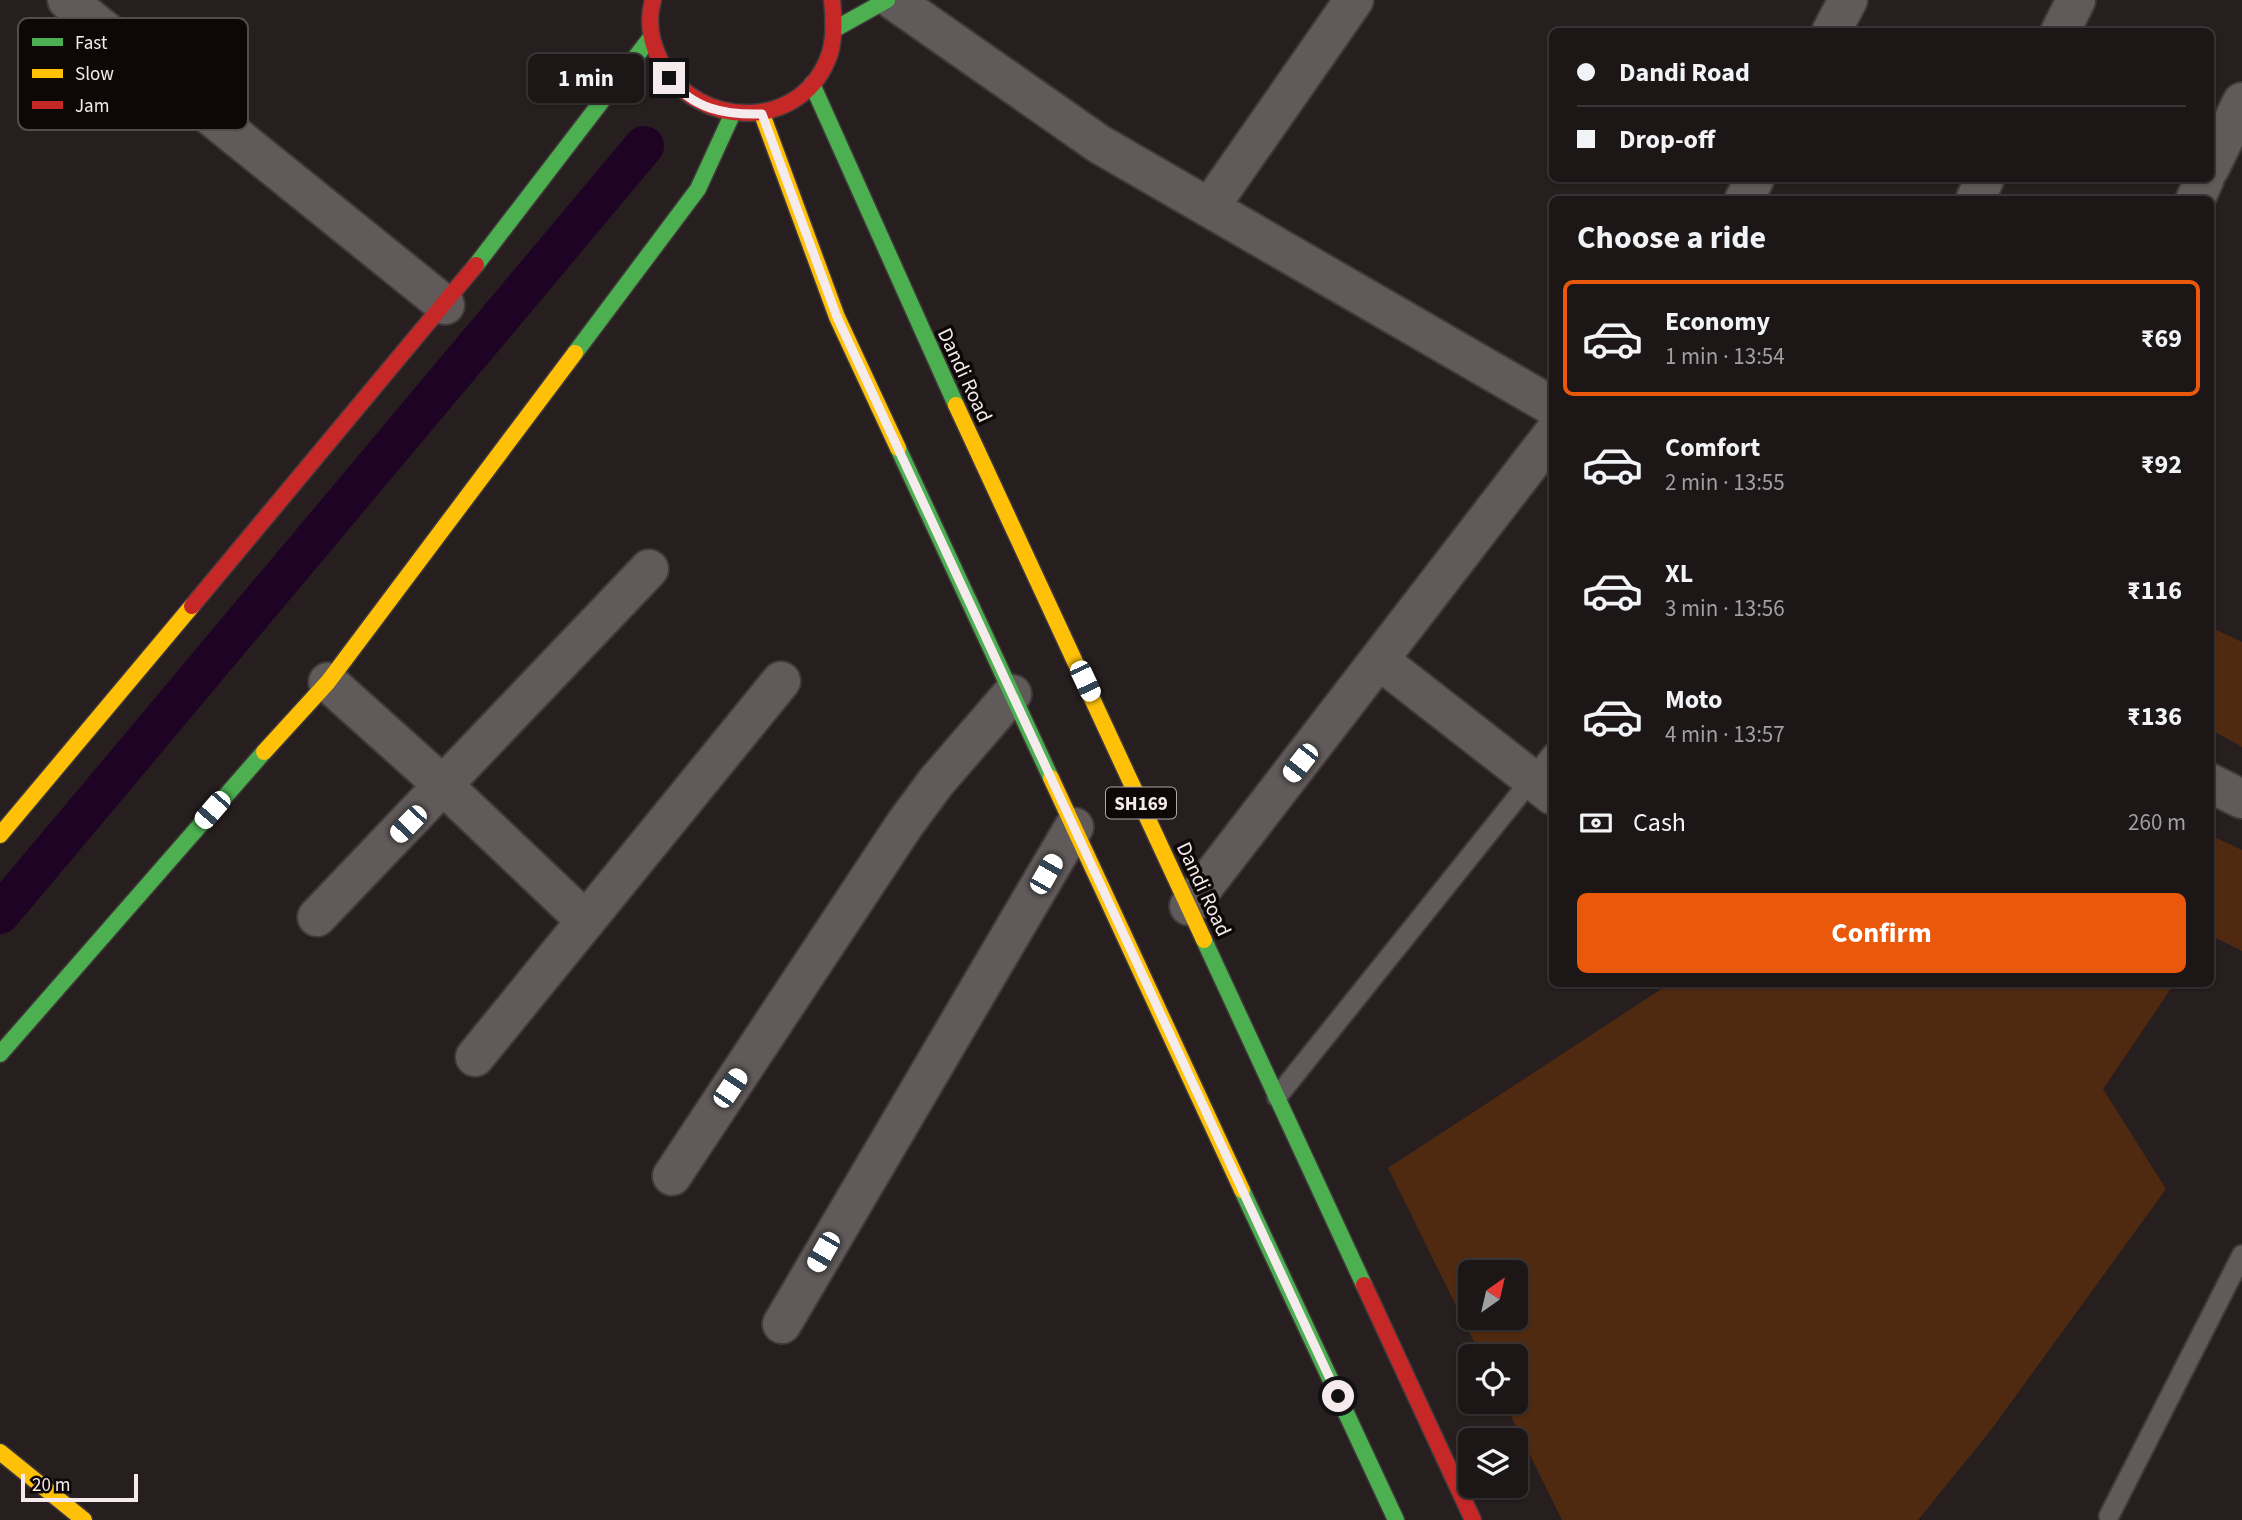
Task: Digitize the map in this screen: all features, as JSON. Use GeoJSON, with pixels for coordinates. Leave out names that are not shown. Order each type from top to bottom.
{"type":"FeatureCollection","features":[{"type":"Feature","properties":{"kind":"main road"},"geometry":{"type":"LineString","coordinates":[[653,0],[651,37],[660,66],[678,90],[703,107],[732,115],[762,114],[790,103],[813,84],[828,59],[835,29],[832,0]]}},
{"type":"Feature","properties":{"kind":"main road"},"geometry":{"type":"LineString","coordinates":[[835,29],[887,0]]}},
{"type":"Feature","properties":{"kind":"main road"},"geometry":{"type":"LineString","coordinates":[[0,835],[445,305],[651,37]]}},
{"type":"Feature","properties":{"kind":"main road","name":"Dandi Road"},"geometry":{"type":"LineString","coordinates":[[813,84],[899,282],[1473,1520]]}},
{"type":"Feature","properties":{"kind":"main road"},"geometry":{"type":"LineString","coordinates":[[762,114],[837,317],[1396,1520]]}},
{"type":"Feature","properties":{"kind":"main road"},"geometry":{"type":"LineString","coordinates":[[0,1054],[247,770],[328,682],[698,189],[732,115]]}},
{"type":"Feature","properties":{"kind":"main road"},"geometry":{"type":"LineString","coordinates":[[0,1452],[84,1520]]}},
{"type":"Feature","properties":{"kind":"street"},"geometry":{"type":"LineString","coordinates":[[67,0],[89,18]]}},
{"type":"Feature","properties":{"kind":"street"},"geometry":{"type":"LineString","coordinates":[[893,0],[1099,144],[1549,404]]}},
{"type":"Feature","properties":{"kind":"street"},"geometry":{"type":"LineString","coordinates":[[1209,208],[1354,0]]}},
{"type":"Feature","properties":{"kind":"street"},"geometry":{"type":"LineString","coordinates":[[1834,28],[1848,0]]}},
{"type":"Feature","properties":{"kind":"street"},"geometry":{"type":"LineString","coordinates":[[2062,28],[2076,0]]}},
{"type":"Feature","properties":{"kind":"street"},"geometry":{"type":"LineString","coordinates":[[2214,160],[2242,102]]}},
{"type":"Feature","properties":{"kind":"street"},"geometry":{"type":"LineString","coordinates":[[228,130],[445,305]]}},
{"type":"Feature","properties":{"kind":"street"},"geometry":{"type":"LineString","coordinates":[[1189,906],[1549,439]]}},
{"type":"Feature","properties":{"kind":"street"},"geometry":{"type":"LineString","coordinates":[[317,917],[445,787],[649,569]]}},
{"type":"Feature","properties":{"kind":"street"},"geometry":{"type":"LineString","coordinates":[[1379,660],[1545,776]]}},
{"type":"Feature","properties":{"kind":"street"},"geometry":{"type":"LineString","coordinates":[[475,1057],[781,681]]}},
{"type":"Feature","properties":{"kind":"street"},"geometry":{"type":"LineString","coordinates":[[328,682],[445,787],[586,921]]}},
{"type":"Feature","properties":{"kind":"street"},"geometry":{"type":"LineString","coordinates":[[672,1176],[905,824],[936,782],[1012,694]]}},
{"type":"Feature","properties":{"kind":"street"},"geometry":{"type":"LineString","coordinates":[[2214,785],[2242,799]]}},
{"type":"Feature","properties":{"kind":"street"},"geometry":{"type":"LineString","coordinates":[[782,1324],[1074,827]]}},
{"type":"Feature","properties":{"kind":"lane"},"geometry":{"type":"LineString","coordinates":[[1277,1097],[1545,776]]}},
{"type":"Feature","properties":{"kind":"lane"},"geometry":{"type":"LineString","coordinates":[[2109,1516],[2240,1266]]}},
{"type":"Feature","properties":{"kind":"shaded area"},"geometry":{"type":"Polygon","coordinates":[[[2214,629],[2242,642],[2242,747],[2214,731],[2214,629]]]}},
{"type":"Feature","properties":{"kind":"shaded area"},"geometry":{"type":"Polygon","coordinates":[[[2214,837],[2242,850],[2242,951],[2214,937],[2214,837]]]}},
{"type":"Feature","properties":{"kind":"shaded area"},"geometry":{"type":"Polygon","coordinates":[[[1664,987],[2172,987],[2103,1089],[2166,1189],[1991,1430],[1918,1520],[1562,1520],[1528,1451],[1528,1428],[1517,1428],[1510,1414],[1528,1414],[1528,1344],[1475,1344],[1468,1330],[1528,1330],[1528,1260],[1458,1260],[1458,1310],[1388,1168],[1664,987]]]}},
{"type":"Feature","properties":{"kind":"waterway"},"geometry":{"type":"LineString","coordinates":[[0,914],[644,146]]}},
{"type":"Feature","properties":{"kind":"traffic: fast"},"geometry":{"type":"LineString","coordinates":[[835,29],[887,0]]}},
{"type":"Feature","properties":{"kind":"traffic: fast"},"geometry":{"type":"LineString","coordinates":[[476,265],[651,37]]}},
{"type":"Feature","properties":{"kind":"traffic: fast"},"geometry":{"type":"LineString","coordinates":[[812,84],[956,405]]}},
{"type":"Feature","properties":{"kind":"traffic: fast"},"geometry":{"type":"LineString","coordinates":[[575,353],[698,189],[732,115]]}},
{"type":"Feature","properties":{"kind":"traffic: fast"},"geometry":{"type":"LineString","coordinates":[[898,448],[1051,778]]}},
{"type":"Feature","properties":{"kind":"traffic: fast"},"geometry":{"type":"LineString","coordinates":[[0,1054],[264,752]]}},
{"type":"Feature","properties":{"kind":"traffic: fast"},"geometry":{"type":"LineString","coordinates":[[1204,940],[1364,1285]]}},
{"type":"Feature","properties":{"kind":"traffic: fast"},"geometry":{"type":"LineString","coordinates":[[1242,1190],[1396,1520]]}},
{"type":"Feature","properties":{"kind":"traffic: slow"},"geometry":{"type":"LineString","coordinates":[[762,114],[837,317],[898,448]]}},
{"type":"Feature","properties":{"kind":"traffic: slow"},"geometry":{"type":"LineString","coordinates":[[264,752],[328,682],[575,353]]}},
{"type":"Feature","properties":{"kind":"traffic: slow"},"geometry":{"type":"LineString","coordinates":[[956,405],[1204,940]]}},
{"type":"Feature","properties":{"kind":"traffic: slow"},"geometry":{"type":"LineString","coordinates":[[0,835],[192,606]]}},
{"type":"Feature","properties":{"kind":"traffic: slow"},"geometry":{"type":"LineString","coordinates":[[1051,778],[1242,1190]]}},
{"type":"Feature","properties":{"kind":"traffic: slow"},"geometry":{"type":"LineString","coordinates":[[0,1452],[84,1520]]}},
{"type":"Feature","properties":{"kind":"traffic: jam"},"geometry":{"type":"LineString","coordinates":[[653,0],[650,24],[655,47],[661,62],[678,85],[699,101],[723,110],[749,113],[775,109],[798,97],[817,79],[832,47],[832,0]]}},
{"type":"Feature","properties":{"kind":"traffic: jam"},"geometry":{"type":"LineString","coordinates":[[192,606],[476,265]]}},
{"type":"Feature","properties":{"kind":"traffic: jam"},"geometry":{"type":"LineString","coordinates":[[1364,1285],[1473,1520]]}},
{"type":"Feature","properties":{"kind":"route"},"geometry":{"type":"LineString","coordinates":[[669,78],[678,90],[703,107],[732,115],[762,114],[837,317],[1338,1396]]}}]}
